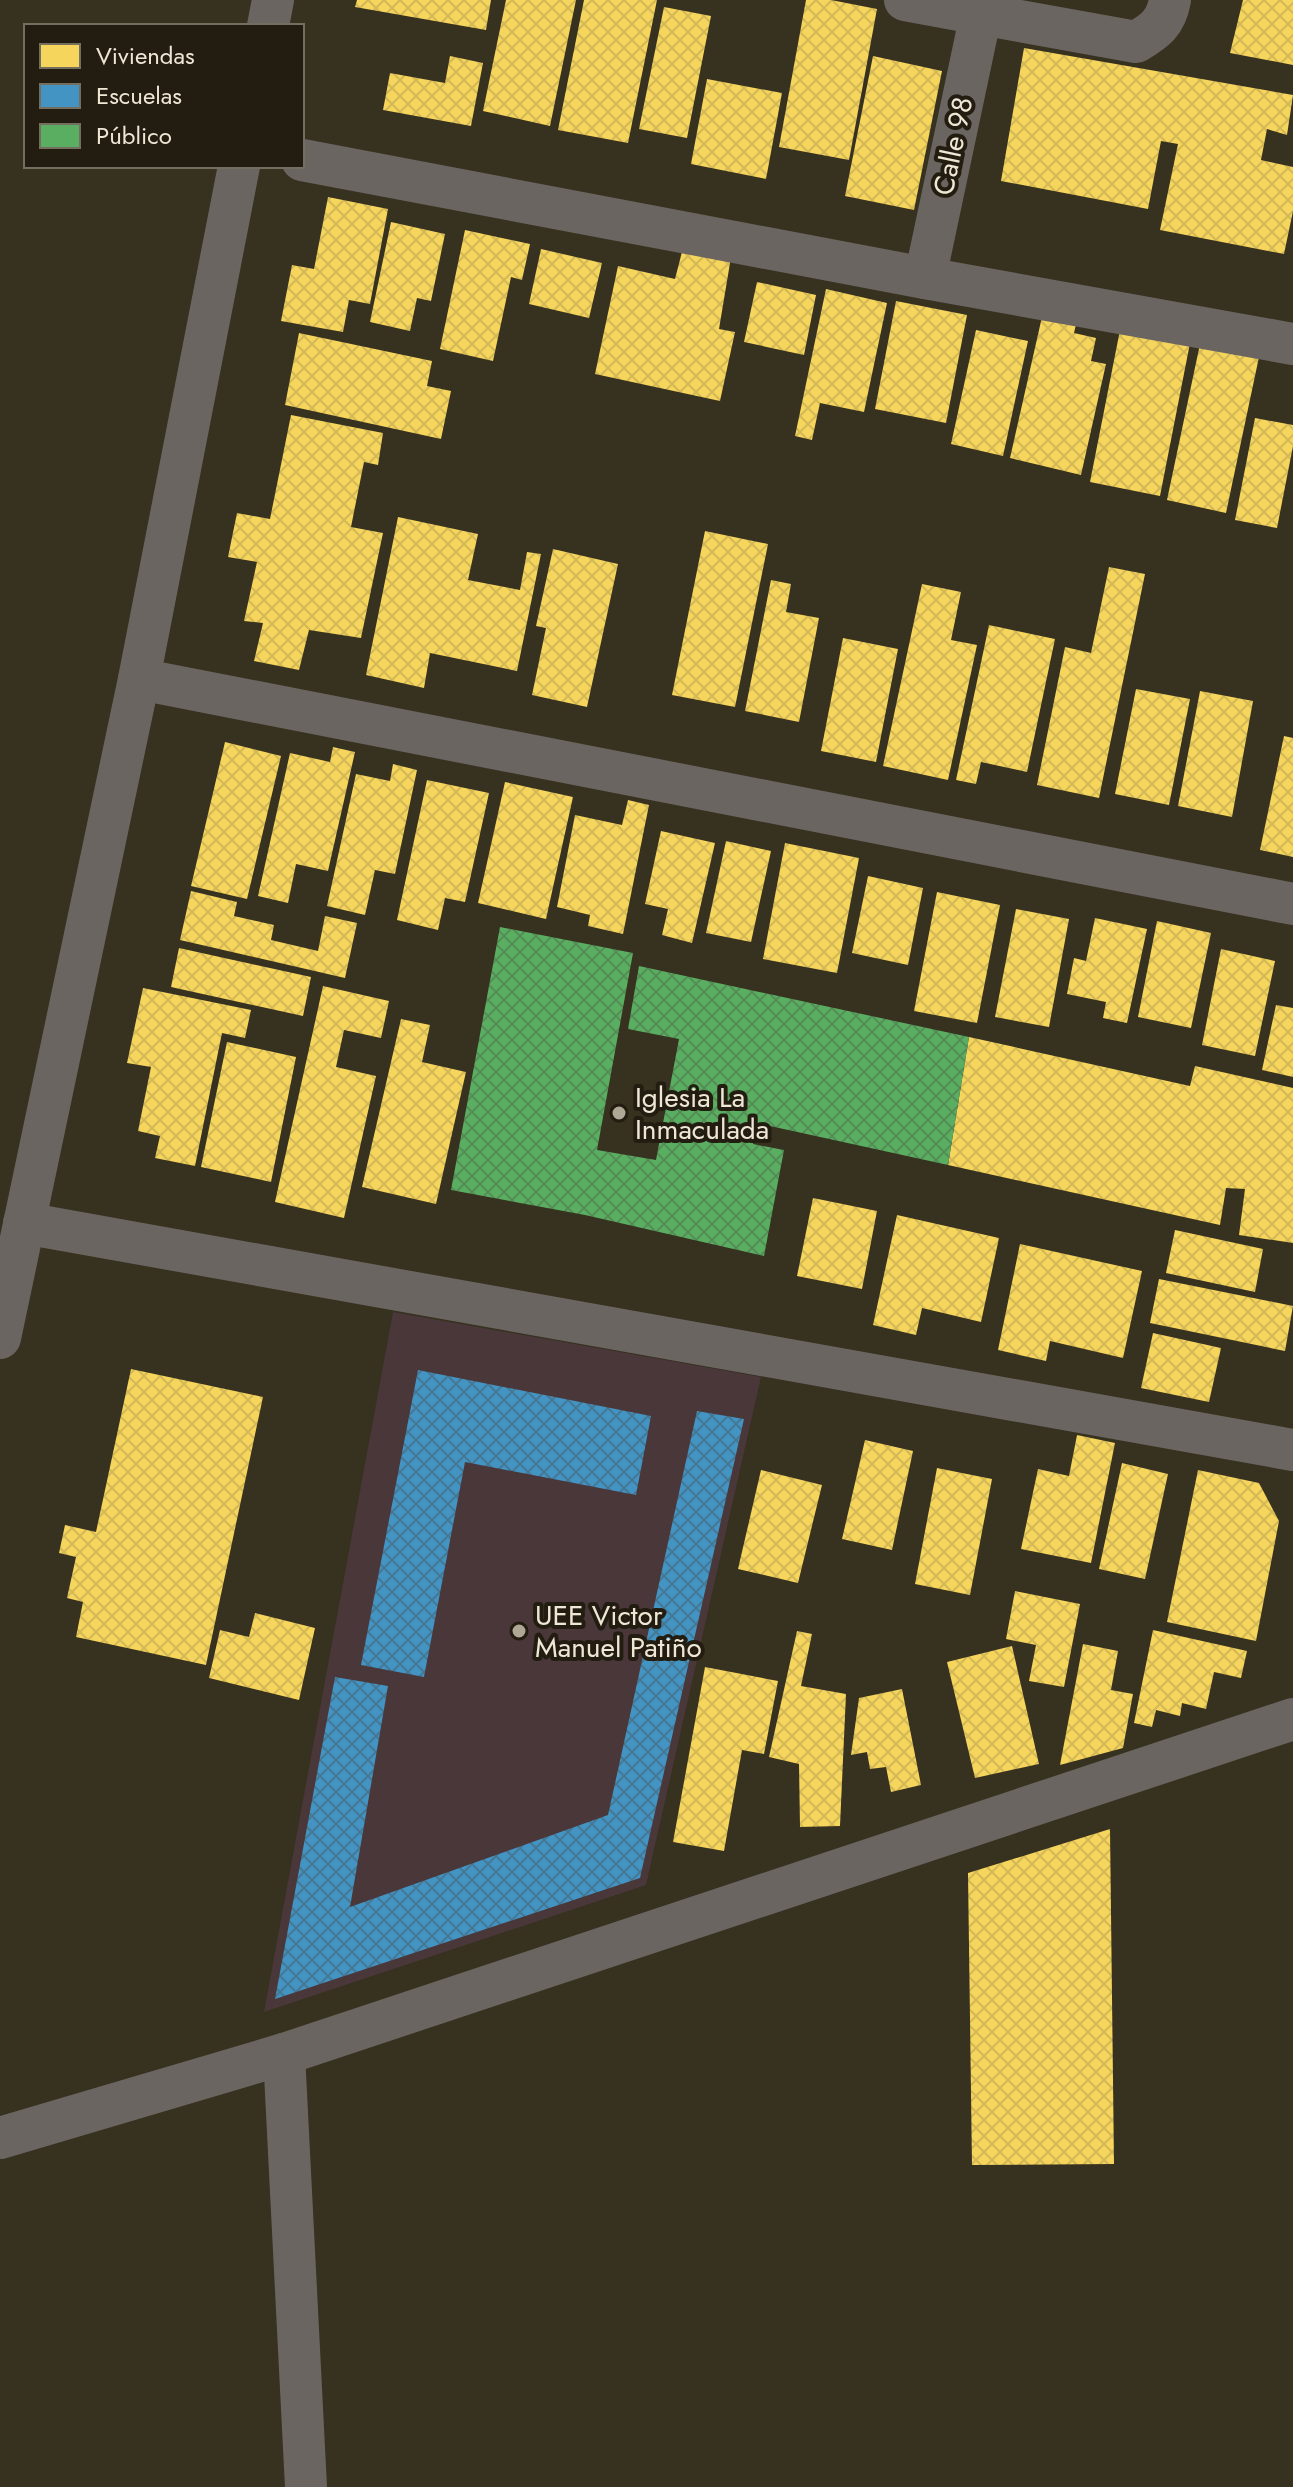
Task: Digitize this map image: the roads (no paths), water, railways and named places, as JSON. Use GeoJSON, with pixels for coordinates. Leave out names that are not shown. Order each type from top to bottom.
{"type":"FeatureCollection","features":[{"type":"Feature","properties":{"kind":"street"},"geometry":{"type":"LineString","coordinates":[[268,24],[273,0]]}},
{"type":"Feature","properties":{"kind":"street"},"geometry":{"type":"LineString","coordinates":[[905,0],[1136,42],[1155,31],[1167,17],[1170,0]]}},
{"type":"Feature","properties":{"kind":"street","name":"Calle 98"},"geometry":{"type":"LineString","coordinates":[[925,278],[981,14]]}},
{"type":"Feature","properties":{"kind":"street"},"geometry":{"type":"LineString","coordinates":[[304,160],[1293,344]]}},
{"type":"Feature","properties":{"kind":"street"},"geometry":{"type":"LineString","coordinates":[[0,1338],[139,679],[239,168]]}},
{"type":"Feature","properties":{"kind":"street"},"geometry":{"type":"LineString","coordinates":[[139,679],[1293,904]]}},
{"type":"Feature","properties":{"kind":"street"},"geometry":{"type":"LineString","coordinates":[[24,1223],[1293,1450]]}},
{"type":"Feature","properties":{"kind":"street"},"geometry":{"type":"LineString","coordinates":[[0,2138],[284,2054],[1293,1719]]}},
{"type":"Feature","properties":{"kind":"street"},"geometry":{"type":"LineString","coordinates":[[284,2054],[306,2487]]}},
{"type":"Feature","properties":{"kind":"place","name":"Iglesia La Inmaculada"},"geometry":{"type":"Point","coordinates":[619,1113]}},
{"type":"Feature","properties":{"kind":"place","name":"UEE Victor Manuel Patiño"},"geometry":{"type":"Point","coordinates":[519,1631]}}]}
